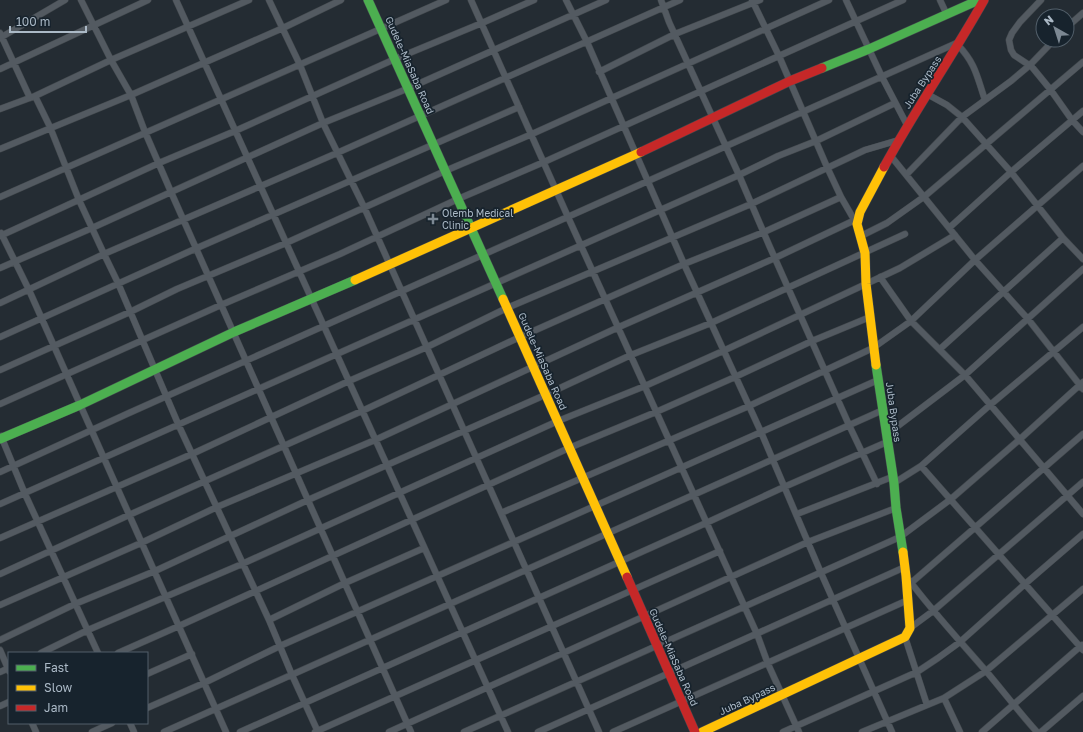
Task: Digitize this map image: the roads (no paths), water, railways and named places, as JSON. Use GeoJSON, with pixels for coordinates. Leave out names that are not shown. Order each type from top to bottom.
{"type":"FeatureCollection","features":[{"type":"Feature","properties":{"kind":"main road","name":"Gudele-MiaSaba Road"},"geometry":{"type":"LineString","coordinates":[[368,0],[558,421],[695,732]]}},
{"type":"Feature","properties":{"kind":"main road"},"geometry":{"type":"LineString","coordinates":[[1,438],[80,405],[234,332],[390,265],[635,155],[790,82],[979,0]]}},
{"type":"Feature","properties":{"kind":"main road","name":"Juba Bypass"},"geometry":{"type":"LineString","coordinates":[[702,732],[906,637],[910,628],[907,576],[873,348],[866,284],[865,253],[856,222],[890,154],[960,43],[984,0]]}},
{"type":"Feature","properties":{"kind":"street"},"geometry":{"type":"LineString","coordinates":[[65,0],[1,36],[32,97],[50,127],[79,200],[118,283],[179,426],[269,620],[317,732],[720,551]]}},
{"type":"Feature","properties":{"kind":"street"},"geometry":{"type":"LineString","coordinates":[[81,0],[95,25],[111,60],[131,95],[171,192],[411,732]]}},
{"type":"Feature","properties":{"kind":"street"},"geometry":{"type":"LineString","coordinates":[[0,69],[148,0]]}},
{"type":"Feature","properties":{"kind":"street"},"geometry":{"type":"LineString","coordinates":[[176,0],[508,732]]}},
{"type":"Feature","properties":{"kind":"street"},"geometry":{"type":"LineString","coordinates":[[0,109],[32,97],[111,60],[249,0]]}},
{"type":"Feature","properties":{"kind":"street"},"geometry":{"type":"LineString","coordinates":[[269,0],[300,65],[337,153],[352,181],[402,291],[599,732]]}},
{"type":"Feature","properties":{"kind":"street"},"geometry":{"type":"LineString","coordinates":[[0,149],[50,127],[131,95],[283,28],[341,0]]}},
{"type":"Feature","properties":{"kind":"street"},"geometry":{"type":"LineString","coordinates":[[0,198],[145,132],[221,100],[446,0]]}},
{"type":"Feature","properties":{"kind":"street"},"geometry":{"type":"LineString","coordinates":[[471,0],[656,412],[695,495],[706,523],[757,634],[768,664],[797,729]]}},
{"type":"Feature","properties":{"kind":"street"},"geometry":{"type":"LineString","coordinates":[[226,732],[29,290],[1,235],[159,163],[235,131],[395,59],[482,24],[534,0]]}},
{"type":"Feature","properties":{"kind":"street"},"geometry":{"type":"LineString","coordinates":[[566,0],[587,42],[610,99],[696,293],[761,432],[873,692],[892,732]]}},
{"type":"Feature","properties":{"kind":"street"},"geometry":{"type":"LineString","coordinates":[[0,268],[324,123],[408,88],[606,0]]}},
{"type":"Feature","properties":{"kind":"street"},"geometry":{"type":"LineString","coordinates":[[661,0],[849,425],[877,484]]}},
{"type":"Feature","properties":{"kind":"street"},"geometry":{"type":"LineString","coordinates":[[0,303],[104,254],[337,153],[680,0]]}},
{"type":"Feature","properties":{"kind":"street"},"geometry":{"type":"LineString","coordinates":[[599,72],[675,34],[760,0]]}},
{"type":"Feature","properties":{"kind":"street"},"geometry":{"type":"LineString","coordinates":[[0,370],[54,347],[177,289],[286,243],[445,171],[532,134],[829,0]]}},
{"type":"Feature","properties":{"kind":"street"},"geometry":{"type":"LineString","coordinates":[[846,0],[882,77],[907,125]]}},
{"type":"Feature","properties":{"kind":"street"},"geometry":{"type":"LineString","coordinates":[[0,404],[544,162],[903,0]]}},
{"type":"Feature","properties":{"kind":"street"},"geometry":{"type":"LineString","coordinates":[[940,0],[947,15]]}},
{"type":"Feature","properties":{"kind":"street"},"geometry":{"type":"LineString","coordinates":[[1041,0],[1020,22],[1010,37],[1011,50],[1014,54],[1030,65],[1050,88],[1072,120],[1083,132]]}},
{"type":"Feature","properties":{"kind":"street"},"geometry":{"type":"LineString","coordinates":[[0,606],[141,543],[217,507],[375,440],[619,327],[856,222],[841,197],[767,29],[753,2]]}},
{"type":"Feature","properties":{"kind":"street"},"geometry":{"type":"LineString","coordinates":[[1075,20],[1083,13]]}},
{"type":"Feature","properties":{"kind":"street"},"geometry":{"type":"LineString","coordinates":[[0,472],[246,360],[960,43],[975,69],[985,100]]}},
{"type":"Feature","properties":{"kind":"street"},"geometry":{"type":"LineString","coordinates":[[907,174],[962,117],[1001,89],[1030,65],[1046,48]]}},
{"type":"Feature","properties":{"kind":"street"},"geometry":{"type":"LineString","coordinates":[[861,236],[887,223],[924,196],[1050,88],[1083,62]]}},
{"type":"Feature","properties":{"kind":"street"},"geometry":{"type":"LineString","coordinates":[[927,94],[947,105],[962,117],[1011,172],[1063,238],[1083,259]]}},
{"type":"Feature","properties":{"kind":"street"},"geometry":{"type":"LineString","coordinates":[[0,504],[179,426],[414,319],[739,175],[778,156],[816,141],[895,103]]}},
{"type":"Feature","properties":{"kind":"street"},"geometry":{"type":"LineString","coordinates":[[0,337],[196,248],[520,107]]}},
{"type":"Feature","properties":{"kind":"street"},"geometry":{"type":"LineString","coordinates":[[949,228],[1011,172],[1083,111]]}},
{"type":"Feature","properties":{"kind":"street"},"geometry":{"type":"LineString","coordinates":[[0,538],[192,454],[349,381],[427,347],[507,308],[752,204],[865,150],[899,140]]}},
{"type":"Feature","properties":{"kind":"street"},"geometry":{"type":"LineString","coordinates":[[464,732],[900,537],[951,499],[1082,385],[1028,319],[975,260],[890,154]]}},
{"type":"Feature","properties":{"kind":"street"},"geometry":{"type":"LineString","coordinates":[[501,513],[749,406],[873,348],[911,321],[975,260],[1083,166]]}},
{"type":"Feature","properties":{"kind":"street"},"geometry":{"type":"LineString","coordinates":[[0,574],[440,376],[520,337],[684,264],[764,232],[841,197]]}},
{"type":"Feature","properties":{"kind":"street"},"geometry":{"type":"LineString","coordinates":[[0,640],[75,604],[155,571],[308,500],[546,396],[631,354],[711,323],[905,234]]}},
{"type":"Feature","properties":{"kind":"street"},"geometry":{"type":"LineString","coordinates":[[42,652],[88,630],[242,564],[558,421],[645,386],[723,351],[900,268],[955,235]]}},
{"type":"Feature","properties":{"kind":"street"},"geometry":{"type":"LineString","coordinates":[[940,349],[1063,238]]}},
{"type":"Feature","properties":{"kind":"street"},"geometry":{"type":"LineString","coordinates":[[240,732],[784,487],[863,453],[886,439],[965,374],[1083,269]]}},
{"type":"Feature","properties":{"kind":"street"},"geometry":{"type":"LineString","coordinates":[[880,277],[911,321],[965,374],[1019,440],[1083,514]]}},
{"type":"Feature","properties":{"kind":"street"},"geometry":{"type":"LineString","coordinates":[[120,652],[256,592],[569,448],[736,378],[812,341],[870,317]]}},
{"type":"Feature","properties":{"kind":"street"},"geometry":{"type":"LineString","coordinates":[[797,514],[877,484],[893,480],[921,466],[990,405],[1083,327]]}},
{"type":"Feature","properties":{"kind":"street"},"geometry":{"type":"LineString","coordinates":[[148,708],[204,683],[280,646],[878,380]]}},
{"type":"Feature","properties":{"kind":"street"},"geometry":{"type":"LineString","coordinates":[[164,732],[883,410]]}},
{"type":"Feature","properties":{"kind":"street"},"geometry":{"type":"LineString","coordinates":[[538,732],[833,600],[907,576],[975,527],[1083,434]]}},
{"type":"Feature","properties":{"kind":"street"},"geometry":{"type":"LineString","coordinates":[[1,438],[98,652]]}},
{"type":"Feature","properties":{"kind":"street"},"geometry":{"type":"LineString","coordinates":[[921,466],[1082,647],[982,732]]}},
{"type":"Feature","properties":{"kind":"street"},"geometry":{"type":"LineString","coordinates":[[910,628],[933,611],[1083,482]]}},
{"type":"Feature","properties":{"kind":"street"},"geometry":{"type":"LineString","coordinates":[[389,732],[808,542],[896,508]]}},
{"type":"Feature","properties":{"kind":"street"},"geometry":{"type":"LineString","coordinates":[[783,732],[797,729],[917,672],[960,642],[1083,534]]}},
{"type":"Feature","properties":{"kind":"street"},"geometry":{"type":"LineString","coordinates":[[269,620],[345,583],[424,548]]}},
{"type":"Feature","properties":{"kind":"street"},"geometry":{"type":"LineString","coordinates":[[907,576],[933,611],[1037,732]]}},
{"type":"Feature","properties":{"kind":"street"},"geometry":{"type":"LineString","coordinates":[[862,732],[944,698],[986,671],[1083,589]]}},
{"type":"Feature","properties":{"kind":"street"},"geometry":{"type":"LineString","coordinates":[[613,732],[768,664],[908,600]]}},
{"type":"Feature","properties":{"kind":"street"},"geometry":{"type":"LineString","coordinates":[[906,637],[927,705]]}},
{"type":"Feature","properties":{"kind":"street"},"geometry":{"type":"LineString","coordinates":[[0,650],[8,667]]}},
{"type":"Feature","properties":{"kind":"street"},"geometry":{"type":"LineString","coordinates":[[148,674],[192,654]]}},
{"type":"Feature","properties":{"kind":"street"},"geometry":{"type":"LineString","coordinates":[[1041,732],[1083,696]]}},
{"type":"Feature","properties":{"kind":"street"},"geometry":{"type":"LineString","coordinates":[[944,698],[960,732]]}},
{"type":"Feature","properties":{"kind":"street"},"geometry":{"type":"LineString","coordinates":[[35,724],[36,732]]}},
{"type":"Feature","properties":{"kind":"street"},"geometry":{"type":"LineString","coordinates":[[92,732],[110,724]]}},
{"type":"Feature","properties":{"kind":"place","name":"Olemb Medical Clinic"},"geometry":{"type":"Point","coordinates":[433,219]}}]}
